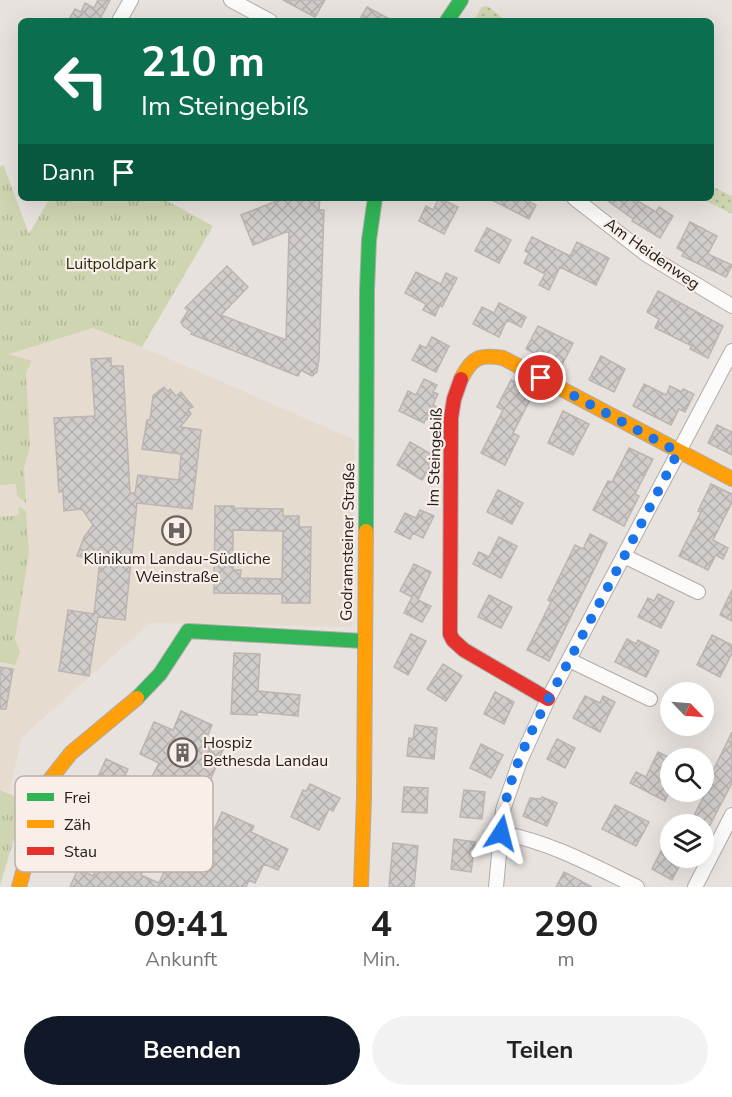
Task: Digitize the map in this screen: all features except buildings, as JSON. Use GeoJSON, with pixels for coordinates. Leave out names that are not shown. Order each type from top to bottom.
{"type":"FeatureCollection","features":[{"type":"Feature","properties":{"kind":"street"},"geometry":{"type":"LineString","coordinates":[[121,18],[131,0]]}},
{"type":"Feature","properties":{"kind":"street"},"geometry":{"type":"LineString","coordinates":[[231,0],[264,18]]}},
{"type":"Feature","properties":{"kind":"street"},"geometry":{"type":"LineString","coordinates":[[449,18],[462,0]]}},
{"type":"Feature","properties":{"kind":"street","name":"Godramsteiner Straße"},"geometry":{"type":"LineString","coordinates":[[361,887],[364,797],[363,641],[367,290],[369,240],[375,201]]}},
{"type":"Feature","properties":{"kind":"street","name":"Am Heidenweg"},"geometry":{"type":"LineString","coordinates":[[578,201],[647,255],[700,289],[732,306]]}},
{"type":"Feature","properties":{"kind":"street"},"geometry":{"type":"LineString","coordinates":[[496,887],[503,810],[526,747],[548,699],[732,351]]}},
{"type":"Feature","properties":{"kind":"street","name":"Im Steingebiß"},"geometry":{"type":"LineString","coordinates":[[548,699],[464,650],[450,634],[451,418],[453,402],[465,371],[481,356],[503,358],[732,479]]}},
{"type":"Feature","properties":{"kind":"street"},"geometry":{"type":"LineString","coordinates":[[624,556],[698,592]]}},
{"type":"Feature","properties":{"kind":"street"},"geometry":{"type":"LineString","coordinates":[[52,776],[78,746],[153,682],[165,668],[185,633],[191,630],[363,641]]}},
{"type":"Feature","properties":{"kind":"street"},"geometry":{"type":"LineString","coordinates":[[569,660],[650,699]]}},
{"type":"Feature","properties":{"kind":"street"},"geometry":{"type":"LineString","coordinates":[[695,887],[732,815]]}},
{"type":"Feature","properties":{"kind":"street"},"geometry":{"type":"LineString","coordinates":[[501,833],[546,846],[637,887]]}},
{"type":"Feature","properties":{"kind":"street"},"geometry":{"type":"LineString","coordinates":[[19,887],[23,872]]}},
{"type":"Feature","properties":{"kind":"shaded area","name":"Klinikum Landau-Südliche Weinstraße"},"geometry":{"type":"Polygon","coordinates":[[[93,328],[355,440],[352,627],[150,623],[22,737],[9,793],[0,790],[0,356],[93,328]]]}},
{"type":"Feature","properties":{"kind":"green space"},"geometry":{"type":"Polygon","coordinates":[[[488,6],[502,18],[477,18],[482,7],[488,6]]]}},
{"type":"Feature","properties":{"kind":"green space","name":"Luitpoldpark"},"geometry":{"type":"Polygon","coordinates":[[[3,164],[29,234],[48,201],[167,201],[213,226],[142,347],[93,328],[9,354],[32,361],[26,373],[30,447],[24,468],[26,503],[17,496],[16,484],[0,485],[0,167],[3,164]]]}},
{"type":"Feature","properties":{"kind":"green space"},"geometry":{"type":"Polygon","coordinates":[[[714,187],[732,196],[732,214],[706,201],[714,201],[714,187]]]}},
{"type":"Feature","properties":{"kind":"green space"},"geometry":{"type":"Polygon","coordinates":[[[18,506],[26,511],[29,553],[15,639],[20,652],[15,665],[0,662],[0,517],[19,515],[18,506]]]}},
{"type":"Feature","properties":{"kind":"green space"},"geometry":{"type":"Polygon","coordinates":[[[0,790],[15,796],[15,836],[0,885],[0,790]]]}},
{"type":"Feature","properties":{"kind":"traffic: fast"},"geometry":{"type":"LineString","coordinates":[[449,18],[461,0]]}},
{"type":"Feature","properties":{"kind":"traffic: fast"},"geometry":{"type":"LineString","coordinates":[[366,531],[367,290],[369,240],[375,201]]}},
{"type":"Feature","properties":{"kind":"traffic: fast"},"geometry":{"type":"LineString","coordinates":[[137,698],[160,674],[188,631],[363,641]]}},
{"type":"Feature","properties":{"kind":"traffic: slow"},"geometry":{"type":"LineString","coordinates":[[461,379],[469,366],[478,359],[488,356],[503,358],[732,479]]}},
{"type":"Feature","properties":{"kind":"traffic: slow"},"geometry":{"type":"LineString","coordinates":[[361,887],[366,531]]}},
{"type":"Feature","properties":{"kind":"traffic: slow"},"geometry":{"type":"LineString","coordinates":[[53,776],[71,753],[137,698]]}},
{"type":"Feature","properties":{"kind":"traffic: slow"},"geometry":{"type":"LineString","coordinates":[[19,887],[23,872]]}},
{"type":"Feature","properties":{"kind":"traffic: jam"},"geometry":{"type":"LineString","coordinates":[[461,379],[454,399],[451,418],[450,634],[464,650],[548,699]]}},
{"type":"Feature","properties":{"kind":"place","name":"Klinikum Landau-Südliche Weinstraße"},"geometry":{"type":"Point","coordinates":[177,531]}},
{"type":"Feature","properties":{"kind":"place","name":"Hospiz Bethesda Landau"},"geometry":{"type":"Point","coordinates":[182,752]}},
{"type":"Feature","properties":{"kind":"route"},"geometry":{"type":"LineString","coordinates":[[501,833],[503,810],[533,731],[678,452],[541,378]]}}]}
